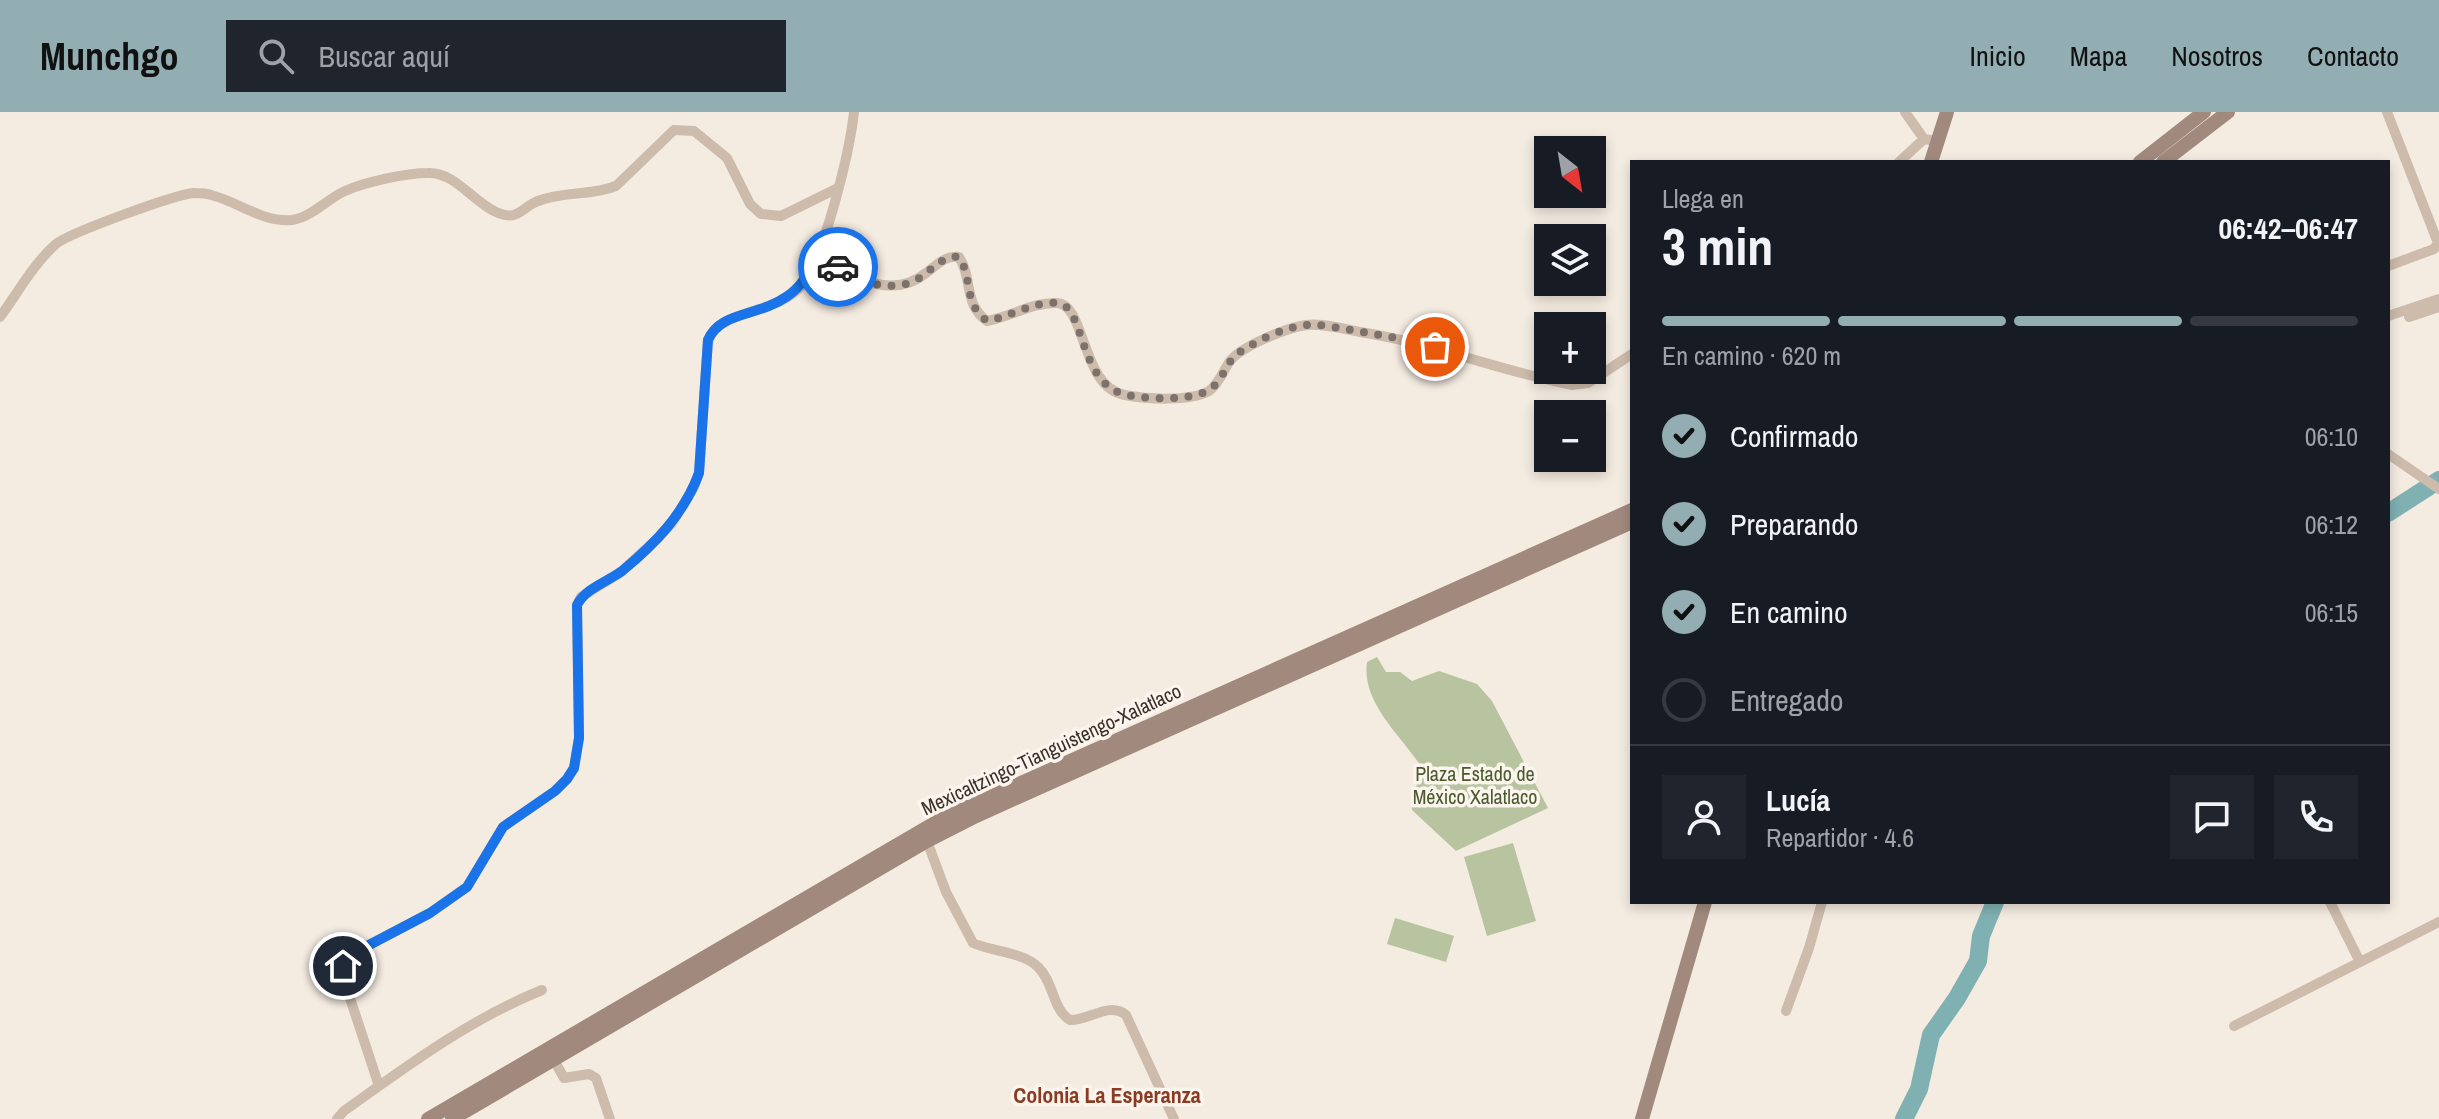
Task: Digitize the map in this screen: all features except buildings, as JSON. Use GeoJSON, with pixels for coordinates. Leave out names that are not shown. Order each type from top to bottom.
{"type":"FeatureCollection","features":[{"type":"Feature","properties":{"kind":"main road"},"geometry":{"type":"LineString","coordinates":[[1931,160],[1931,140],[1947,112]]}},
{"type":"Feature","properties":{"kind":"main road"},"geometry":{"type":"LineString","coordinates":[[2143,160],[2204,112]]}},
{"type":"Feature","properties":{"kind":"main road"},"geometry":{"type":"LineString","coordinates":[[2166,160],[2228,112]]}},
{"type":"Feature","properties":{"kind":"main road","name":"Mexicaltzingo-Tianguistengo-Xalatlaco"},"geometry":{"type":"LineString","coordinates":[[428,1119],[945,817],[1630,511]]}},
{"type":"Feature","properties":{"kind":"main road","name":"Mexicaltzingo-Tianguistengo-Xalatlaco"},"geometry":{"type":"LineString","coordinates":[[452,1119],[469,1115],[554,1060],[927,841],[976,816],[1630,523]]}},
{"type":"Feature","properties":{"kind":"main road"},"geometry":{"type":"LineString","coordinates":[[1642,1119],[1704,904]]}},
{"type":"Feature","properties":{"kind":"street"},"geometry":{"type":"LineString","coordinates":[[379,1086],[342,974],[346,960],[350,955],[430,913],[467,887],[503,827],[555,791],[574,768],[579,738],[577,605],[581,597],[621,572],[657,539],[672,523],[694,487],[699,473],[708,340],[712,330],[721,322],[777,304],[800,288],[811,271],[838,188],[851,140],[854,112]]}},
{"type":"Feature","properties":{"kind":"street"},"geometry":{"type":"LineString","coordinates":[[1902,160],[1931,140],[1905,112]]}},
{"type":"Feature","properties":{"kind":"street"},"geometry":{"type":"LineString","coordinates":[[2387,112],[2438,243],[2434,249],[2390,265]]}},
{"type":"Feature","properties":{"kind":"street"},"geometry":{"type":"LineString","coordinates":[[0,317],[58,242],[193,193],[210,194],[259,214],[289,220],[307,214],[355,187],[427,173],[441,174],[497,212],[516,216],[542,199],[604,191],[616,186],[674,130],[694,131],[727,158],[750,204],[761,214],[781,216],[838,188]]}},
{"type":"Feature","properties":{"kind":"street"},"geometry":{"type":"LineString","coordinates":[[817,253],[846,273],[888,286],[912,282],[947,258],[959,257],[964,266],[971,302],[987,321],[1027,308],[1063,304],[1072,313],[1089,358],[1105,386],[1115,393],[1132,396],[1196,396],[1208,391],[1238,353],[1307,325],[1408,340],[1572,385],[1594,380],[1630,355]]}},
{"type":"Feature","properties":{"kind":"street"},"geometry":{"type":"LineString","coordinates":[[2390,315],[2439,299]]}},
{"type":"Feature","properties":{"kind":"street"},"geometry":{"type":"LineString","coordinates":[[2390,322],[2439,307]]}},
{"type":"Feature","properties":{"kind":"street"},"geometry":{"type":"LineString","coordinates":[[2390,455],[2439,489]]}},
{"type":"Feature","properties":{"kind":"street"},"geometry":{"type":"LineString","coordinates":[[927,841],[946,892],[973,943],[1036,964],[1046,975],[1064,1017],[1070,1020],[1077,1021],[1110,1010],[1120,1010],[1126,1015],[1174,1119]]}},
{"type":"Feature","properties":{"kind":"street"},"geometry":{"type":"LineString","coordinates":[[1786,1011],[1821,904]]}},
{"type":"Feature","properties":{"kind":"street"},"geometry":{"type":"LineString","coordinates":[[2331,904],[2360,962]]}},
{"type":"Feature","properties":{"kind":"street"},"geometry":{"type":"LineString","coordinates":[[2234,1026],[2439,922]]}},
{"type":"Feature","properties":{"kind":"street"},"geometry":{"type":"LineString","coordinates":[[337,1119],[454,1034],[542,990]]}},
{"type":"Feature","properties":{"kind":"street"},"geometry":{"type":"LineString","coordinates":[[554,1060],[564,1078],[589,1074],[596,1078],[610,1119]]}},
{"type":"Feature","properties":{"kind":"green space","name":"Plaza Estado de México Xalatlaco"},"geometry":{"type":"Polygon","coordinates":[[[1377,657],[1386,672],[1400,672],[1412,681],[1439,671],[1477,684],[1492,701],[1548,808],[1456,851],[1412,810],[1411,798],[1423,769],[1385,718],[1370,691],[1367,662],[1377,657]]]}},
{"type":"Feature","properties":{"kind":"green space"},"geometry":{"type":"Polygon","coordinates":[[[1513,843],[1536,921],[1487,936],[1464,857],[1513,843]]]}},
{"type":"Feature","properties":{"kind":"green space"},"geometry":{"type":"Polygon","coordinates":[[[1395,918],[1454,936],[1446,962],[1387,944],[1395,918]]]}},
{"type":"Feature","properties":{"kind":"waterway"},"geometry":{"type":"LineString","coordinates":[[2390,512],[2439,480]]}},
{"type":"Feature","properties":{"kind":"waterway"},"geometry":{"type":"LineString","coordinates":[[1904,1119],[1919,1089],[1931,1035],[1978,961],[1981,936],[1994,904]]}},
{"type":"Feature","properties":{"kind":"way so far"},"geometry":{"type":"LineString","coordinates":[[838,267],[870,282],[902,286],[923,276],[939,262],[959,257],[964,266],[971,302],[980,316],[987,321],[1027,308],[1063,304],[1072,313],[1089,358],[1105,386],[1115,393],[1132,396],[1196,396],[1215,385],[1238,353],[1307,325],[1435,347]]}},
{"type":"Feature","properties":{"kind":"district","name":"Colonia La Esperanza"},"geometry":{"type":"Point","coordinates":[1107,1095]}},
{"type":"Feature","properties":{"kind":"route"},"geometry":{"type":"LineString","coordinates":[[343,966],[350,955],[430,913],[467,887],[503,827],[567,779],[574,768],[579,738],[577,605],[581,597],[621,572],[657,539],[672,523],[694,487],[699,473],[708,340],[712,330],[721,322],[777,304],[800,288],[811,271],[817,253],[838,267]]}}]}
